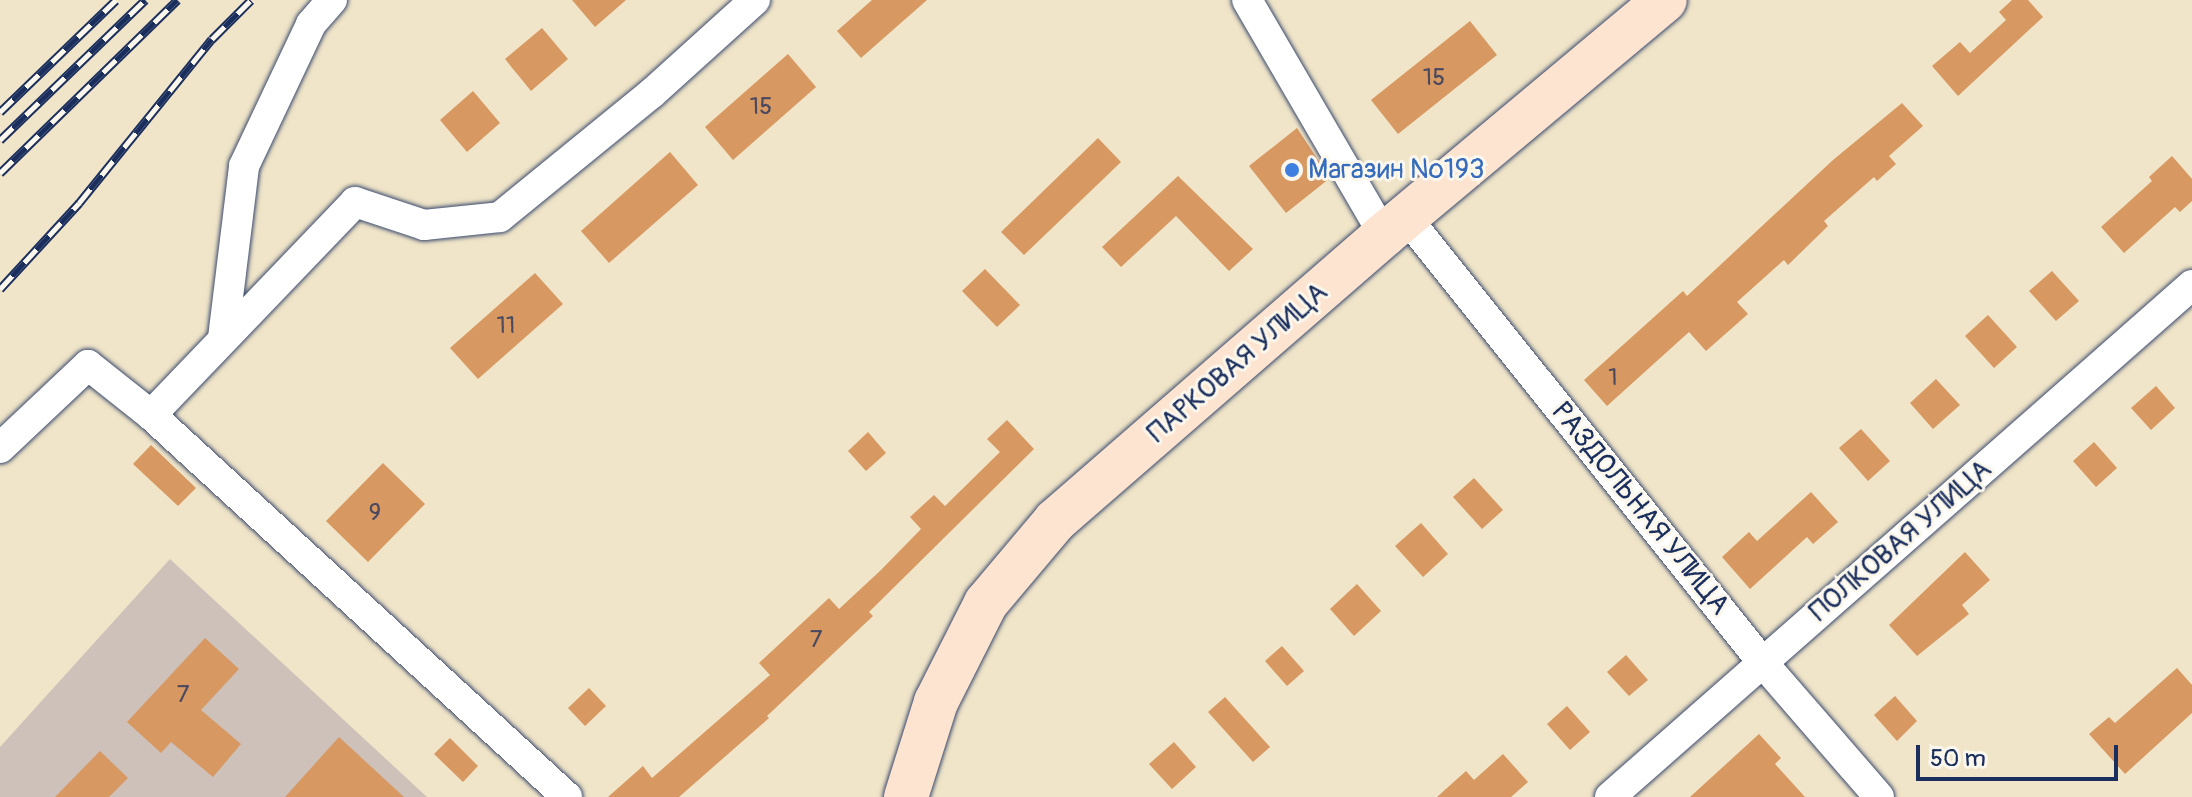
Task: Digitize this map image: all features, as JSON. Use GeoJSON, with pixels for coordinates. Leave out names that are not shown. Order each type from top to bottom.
{"type":"FeatureCollection","features":[{"type":"Feature","properties":{"kind":"main road","name":"ПАРКОВАЯ УЛИЦА"},"geometry":{"type":"LineString","coordinates":[[906,797],[936,702],[986,603],[1055,521],[1395,226],[1665,0]]}},
{"type":"Feature","properties":{"kind":"street"},"geometry":{"type":"LineString","coordinates":[[223,338],[244,166],[311,24],[332,0]]}},
{"type":"Feature","properties":{"kind":"street"},"geometry":{"type":"LineString","coordinates":[[151,415],[355,202],[424,225],[500,217],[652,93],[755,0]]}},
{"type":"Feature","properties":{"kind":"street","name":"РАЗДОЛЬНАЯ УЛИЦА"},"geometry":{"type":"LineString","coordinates":[[1247,0],[1395,226],[1879,797]]}},
{"type":"Feature","properties":{"kind":"street","name":"ПОЛКОВАЯ УЛИЦА"},"geometry":{"type":"LineString","coordinates":[[1610,797],[2192,285]]}},
{"type":"Feature","properties":{"kind":"street"},"geometry":{"type":"LineString","coordinates":[[0,448],[88,365],[151,415],[567,797]]}},
{"type":"Feature","properties":{"kind":"shaded area"},"geometry":{"type":"Polygon","coordinates":[[[170,559],[427,797],[0,797],[0,747],[170,559]]]}},
{"type":"Feature","properties":{"kind":"building"},"geometry":{"type":"Polygon","coordinates":[[[572,0],[626,0],[595,27],[572,0]]]}},
{"type":"Feature","properties":{"kind":"building"},"geometry":{"type":"Polygon","coordinates":[[[872,0],[927,0],[861,58],[837,31],[872,0]]]}},
{"type":"Feature","properties":{"kind":"building"},"geometry":{"type":"Polygon","coordinates":[[[2012,0],[2028,0],[2043,17],[1958,96],[1932,66],[1960,42],[1970,53],[2006,20],[1999,12],[2012,0]]]}},
{"type":"Feature","properties":{"kind":"building"},"geometry":{"type":"Polygon","coordinates":[[[1470,21],[1497,55],[1398,134],[1371,100],[1470,21]]]}},
{"type":"Feature","properties":{"kind":"building"},"geometry":{"type":"Polygon","coordinates":[[[542,28],[568,59],[531,91],[505,59],[542,28]]]}},
{"type":"Feature","properties":{"kind":"building"},"geometry":{"type":"Polygon","coordinates":[[[788,54],[816,87],[733,160],[705,127],[788,54]]]}},
{"type":"Feature","properties":{"kind":"building"},"geometry":{"type":"Polygon","coordinates":[[[473,91],[500,123],[467,152],[440,120],[473,91]]]}},
{"type":"Feature","properties":{"kind":"building"},"geometry":{"type":"Polygon","coordinates":[[[1902,103],[1923,126],[1889,156],[1896,164],[1877,181],[1874,177],[1824,221],[1828,226],[1788,265],[1784,260],[1737,302],[1748,314],[1706,351],[1689,332],[1607,406],[1584,380],[1683,291],[1687,296],[1833,160],[1902,103]]]}},
{"type":"Feature","properties":{"kind":"building","name":"Магазин №193"},"geometry":{"type":"Polygon","coordinates":[[[1297,128],[1330,178],[1286,213],[1249,166],[1297,128]]]}},
{"type":"Feature","properties":{"kind":"building"},"geometry":{"type":"Polygon","coordinates":[[[1098,138],[1121,162],[1024,255],[1001,232],[1098,138]]]}},
{"type":"Feature","properties":{"kind":"building"},"geometry":{"type":"Polygon","coordinates":[[[670,152],[698,185],[609,263],[581,231],[670,152]]]}},
{"type":"Feature","properties":{"kind":"building"},"geometry":{"type":"Polygon","coordinates":[[[2172,156],[2192,179],[2192,201],[2180,212],[2175,207],[2124,253],[2101,227],[2152,181],[2149,177],[2172,156]]]}},
{"type":"Feature","properties":{"kind":"building"},"geometry":{"type":"Polygon","coordinates":[[[1178,176],[1253,249],[1229,271],[1176,216],[1121,267],[1102,247],[1178,176]]]}},
{"type":"Feature","properties":{"kind":"building"},"geometry":{"type":"Polygon","coordinates":[[[985,269],[1020,305],[997,327],[962,291],[985,269]]]}},
{"type":"Feature","properties":{"kind":"building"},"geometry":{"type":"Polygon","coordinates":[[[2052,271],[2079,301],[2056,321],[2029,291],[2052,271]]]}},
{"type":"Feature","properties":{"kind":"building"},"geometry":{"type":"Polygon","coordinates":[[[535,273],[563,304],[478,379],[450,348],[535,273]]]}},
{"type":"Feature","properties":{"kind":"building"},"geometry":{"type":"Polygon","coordinates":[[[1988,315],[2017,347],[1994,368],[1965,336],[1988,315]]]}},
{"type":"Feature","properties":{"kind":"building"},"geometry":{"type":"Polygon","coordinates":[[[1936,379],[1960,405],[1933,429],[1910,403],[1936,379]]]}},
{"type":"Feature","properties":{"kind":"building"},"geometry":{"type":"Polygon","coordinates":[[[2156,386],[2175,408],[2151,430],[2131,408],[2156,386]]]}},
{"type":"Feature","properties":{"kind":"building"},"geometry":{"type":"Polygon","coordinates":[[[1007,420],[1034,449],[869,612],[873,616],[767,716],[769,718],[679,797],[608,797],[643,766],[652,778],[770,675],[759,663],[829,598],[839,609],[921,529],[910,517],[934,495],[945,506],[1000,452],[987,439],[1007,420]]]}},
{"type":"Feature","properties":{"kind":"building"},"geometry":{"type":"Polygon","coordinates":[[[1861,429],[1890,461],[1868,481],[1839,448],[1861,429]]]}},
{"type":"Feature","properties":{"kind":"building"},"geometry":{"type":"Polygon","coordinates":[[[868,432],[886,453],[866,471],[848,451],[868,432]]]}},
{"type":"Feature","properties":{"kind":"building"},"geometry":{"type":"Polygon","coordinates":[[[2094,442],[2117,468],[2096,487],[2073,461],[2094,442]]]}},
{"type":"Feature","properties":{"kind":"building"},"geometry":{"type":"Polygon","coordinates":[[[151,445],[196,488],[178,506],[133,464],[151,445]]]}},
{"type":"Feature","properties":{"kind":"building"},"geometry":{"type":"Polygon","coordinates":[[[383,463],[425,504],[368,562],[326,521],[383,463]]]}},
{"type":"Feature","properties":{"kind":"building"},"geometry":{"type":"Polygon","coordinates":[[[1474,478],[1503,510],[1482,529],[1453,497],[1474,478]]]}},
{"type":"Feature","properties":{"kind":"building"},"geometry":{"type":"Polygon","coordinates":[[[1811,492],[1838,522],[1813,544],[1807,537],[1750,589],[1722,557],[1749,532],[1757,541],[1811,492]]]}},
{"type":"Feature","properties":{"kind":"building"},"geometry":{"type":"Polygon","coordinates":[[[1421,523],[1448,554],[1423,577],[1395,546],[1421,523]]]}},
{"type":"Feature","properties":{"kind":"building"},"geometry":{"type":"Polygon","coordinates":[[[1965,552],[1990,580],[1962,605],[1969,614],[1917,656],[1889,625],[1965,552]]]}},
{"type":"Feature","properties":{"kind":"building"},"geometry":{"type":"Polygon","coordinates":[[[1357,584],[1381,611],[1354,636],[1330,609],[1357,584]]]}},
{"type":"Feature","properties":{"kind":"building"},"geometry":{"type":"Polygon","coordinates":[[[205,638],[239,669],[201,710],[241,744],[213,777],[171,742],[161,753],[127,722],[205,638]]]}},
{"type":"Feature","properties":{"kind":"building"},"geometry":{"type":"Polygon","coordinates":[[[1282,646],[1304,671],[1287,686],[1265,661],[1282,646]]]}},
{"type":"Feature","properties":{"kind":"building"},"geometry":{"type":"Polygon","coordinates":[[[1626,655],[1648,680],[1629,696],[1607,672],[1626,655]]]}},
{"type":"Feature","properties":{"kind":"building"},"geometry":{"type":"Polygon","coordinates":[[[2177,668],[2192,685],[2192,713],[2125,774],[2089,734],[2109,717],[2115,723],[2177,668]]]}},
{"type":"Feature","properties":{"kind":"building"},"geometry":{"type":"Polygon","coordinates":[[[589,688],[606,706],[585,726],[568,708],[589,688]]]}},
{"type":"Feature","properties":{"kind":"building"},"geometry":{"type":"Polygon","coordinates":[[[1895,696],[1917,721],[1897,741],[1874,715],[1895,696]]]}},
{"type":"Feature","properties":{"kind":"building"},"geometry":{"type":"Polygon","coordinates":[[[1225,697],[1270,747],[1253,762],[1208,712],[1225,697]]]}},
{"type":"Feature","properties":{"kind":"building"},"geometry":{"type":"Polygon","coordinates":[[[1567,706],[1590,732],[1570,750],[1547,724],[1567,706]]]}},
{"type":"Feature","properties":{"kind":"building"},"geometry":{"type":"Polygon","coordinates":[[[1759,734],[1781,758],[1775,764],[1805,797],[1690,797],[1759,734]]]}},
{"type":"Feature","properties":{"kind":"building"},"geometry":{"type":"Polygon","coordinates":[[[339,737],[404,797],[285,797],[339,737]]]}},
{"type":"Feature","properties":{"kind":"building"},"geometry":{"type":"Polygon","coordinates":[[[450,738],[478,766],[463,782],[434,754],[450,738]]]}},
{"type":"Feature","properties":{"kind":"building"},"geometry":{"type":"Polygon","coordinates":[[[1174,742],[1196,767],[1172,789],[1149,764],[1174,742]]]}},
{"type":"Feature","properties":{"kind":"building"},"geometry":{"type":"Polygon","coordinates":[[[100,751],[128,778],[109,797],[55,797],[100,751]]]}},
{"type":"Feature","properties":{"kind":"building"},"geometry":{"type":"Polygon","coordinates":[[[1503,754],[1528,782],[1511,797],[1437,797],[1466,771],[1474,780],[1503,754]]]}},
{"type":"Feature","properties":{"kind":"railway"},"geometry":{"type":"LineString","coordinates":[[0,112],[116,0]]}},
{"type":"Feature","properties":{"kind":"railway"},"geometry":{"type":"LineString","coordinates":[[0,140],[145,0]]}},
{"type":"Feature","properties":{"kind":"railway"},"geometry":{"type":"LineString","coordinates":[[0,173],[177,0]]}},
{"type":"Feature","properties":{"kind":"railway"},"geometry":{"type":"LineString","coordinates":[[0,289],[79,203],[212,39],[251,0]]}},
{"type":"Feature","properties":{"kind":"place","name":"Магазин №193"},"geometry":{"type":"Point","coordinates":[1292,170]}}]}
